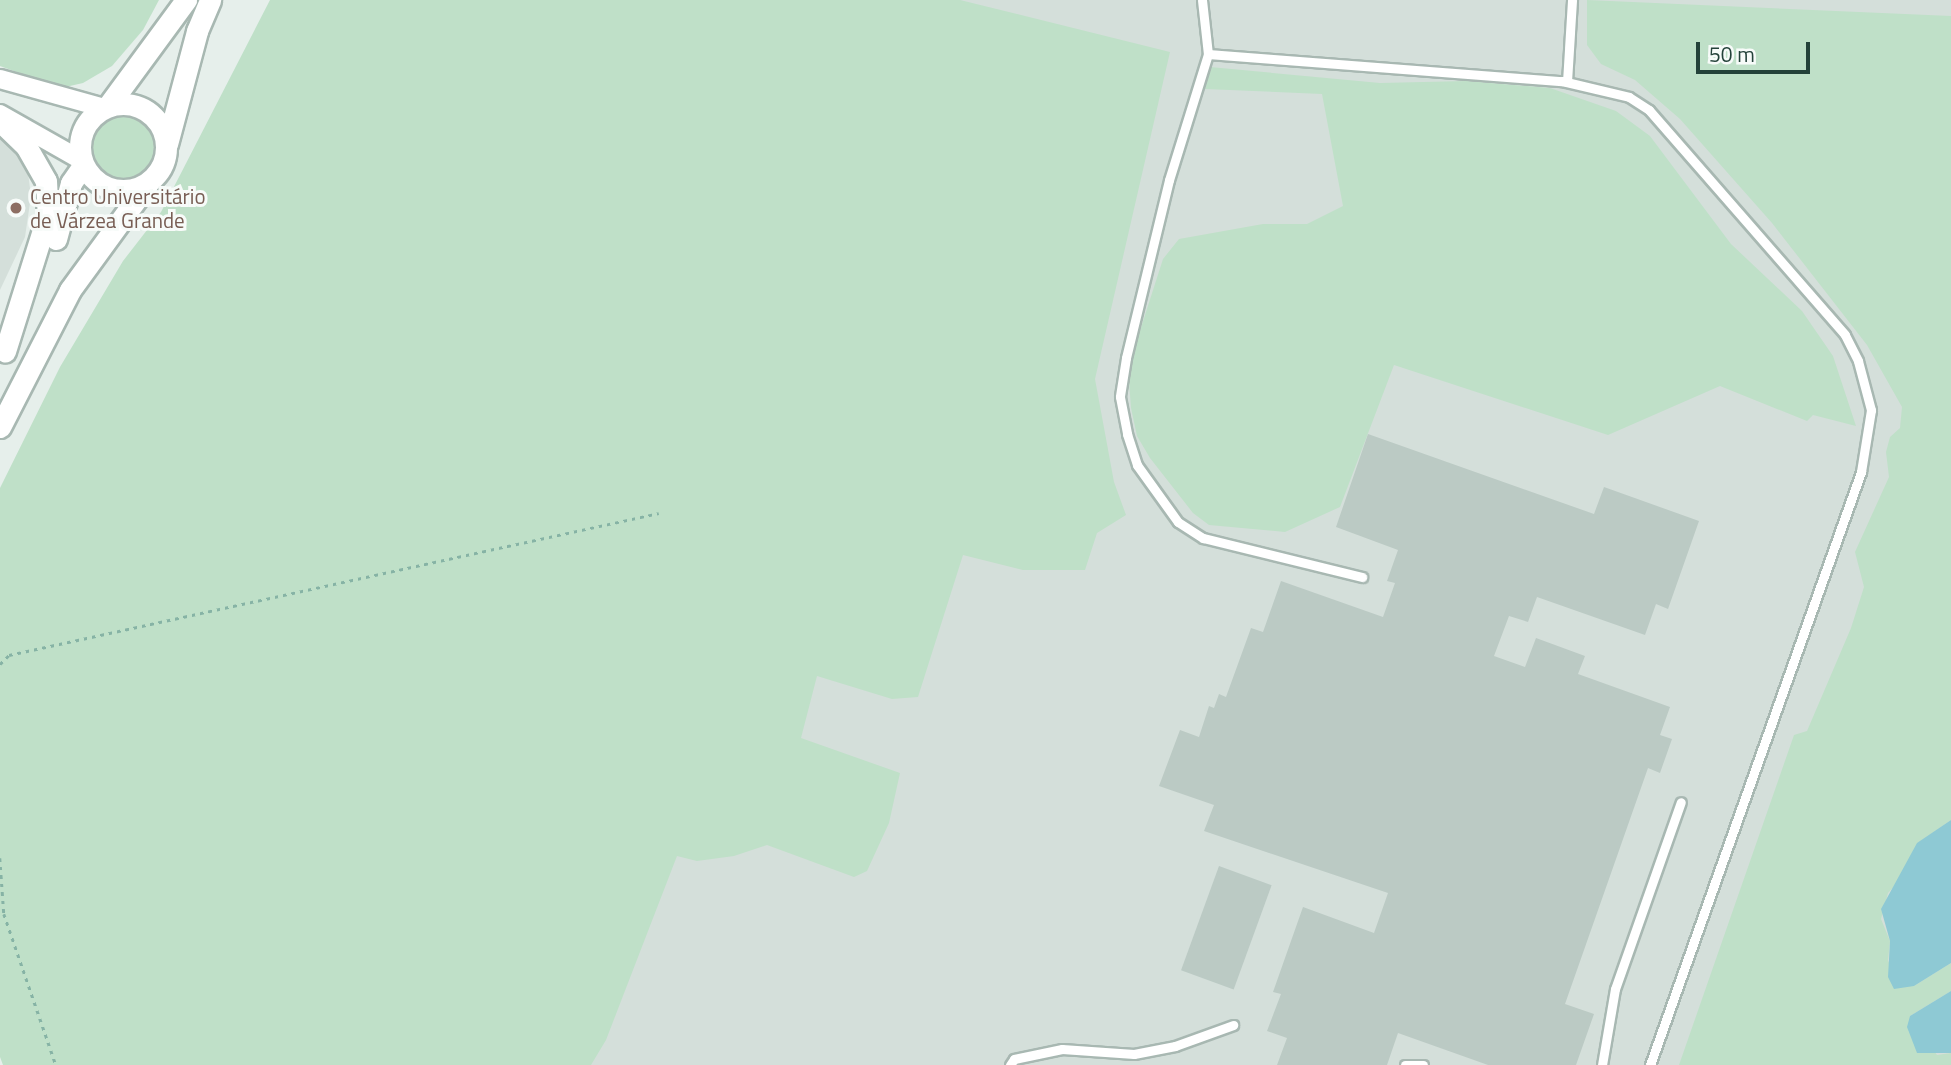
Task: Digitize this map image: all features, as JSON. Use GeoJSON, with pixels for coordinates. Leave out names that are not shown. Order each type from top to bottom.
{"type":"FeatureCollection","features":[{"type":"Feature","properties":{"kind":"main road"},"geometry":{"type":"LineString","coordinates":[[3,356],[51,252],[71,183],[82,163],[86,124],[106,107],[186,0]]}},
{"type":"Feature","properties":{"kind":"main road"},"geometry":{"type":"LineString","coordinates":[[0,427],[70,290],[148,183],[159,172],[197,30],[210,0]]}},
{"type":"Feature","properties":{"kind":"main road"},"geometry":{"type":"LineString","coordinates":[[106,107],[121,103],[147,111],[164,132],[166,146]]}},
{"type":"Feature","properties":{"kind":"main road"},"geometry":{"type":"LineString","coordinates":[[0,121],[26,146],[46,181],[48,214],[3,356]]}},
{"type":"Feature","properties":{"kind":"main road"},"geometry":{"type":"LineString","coordinates":[[82,163],[98,183],[119,191],[148,183]]}},
{"type":"Feature","properties":{"kind":"street"},"geometry":{"type":"LineString","coordinates":[[0,79],[106,107]]}},
{"type":"Feature","properties":{"kind":"street"},"geometry":{"type":"LineString","coordinates":[[0,114],[82,163]]}},
{"type":"Feature","properties":{"kind":"lane"},"geometry":{"type":"LineString","coordinates":[[1202,0],[1208,54],[1169,180],[1126,358],[1120,397],[1127,435],[1137,466],[1178,522],[1202,538],[1362,577]]}},
{"type":"Feature","properties":{"kind":"lane"},"geometry":{"type":"LineString","coordinates":[[1567,82],[1572,0]]}},
{"type":"Feature","properties":{"kind":"lane"},"geometry":{"type":"LineString","coordinates":[[1208,54],[1567,82],[1629,97],[1649,110],[1845,335],[1869,388],[1871,410],[1861,472],[1650,1065]]}},
{"type":"Feature","properties":{"kind":"lane"},"geometry":{"type":"LineString","coordinates":[[1602,1065],[1615,989],[1681,802]]}},
{"type":"Feature","properties":{"kind":"lane"},"geometry":{"type":"LineString","coordinates":[[1010,1065],[1014,1059],[1062,1049],[1134,1054],[1175,1046],[1233,1025]]}},
{"type":"Feature","properties":{"kind":"lane"},"geometry":{"type":"LineString","coordinates":[[1405,1065],[1423,1065]]}},
{"type":"Feature","properties":{"kind":"path"},"geometry":{"type":"LineString","coordinates":[[0,664],[9,655],[659,513]]}},
{"type":"Feature","properties":{"kind":"path"},"geometry":{"type":"LineString","coordinates":[[0,858],[4,914],[56,1065]]}},
{"type":"Feature","properties":{"kind":"shaded area"},"geometry":{"type":"Polygon","coordinates":[[[883,0],[1951,0],[1951,1065],[462,1065],[883,0]]]}},
{"type":"Feature","properties":{"kind":"shaded area","name":"Centro Universitário de Várzea Grande"},"geometry":{"type":"Polygon","coordinates":[[[0,131],[28,173],[31,196],[25,237],[0,290],[0,131]]]}},
{"type":"Feature","properties":{"kind":"green space"},"geometry":{"type":"Polygon","coordinates":[[[0,0],[159,0],[143,30],[112,66],[83,83],[61,88],[0,66],[0,0]]]}},
{"type":"Feature","properties":{"kind":"green space"},"geometry":{"type":"Polygon","coordinates":[[[270,0],[960,0],[1170,52],[1095,379],[1114,482],[1126,515],[1097,533],[1085,570],[1023,570],[963,555],[918,697],[892,699],[817,676],[801,738],[900,773],[889,823],[867,871],[854,877],[767,845],[734,856],[697,861],[677,856],[606,1040],[591,1065],[3,1065],[0,1057],[0,488],[60,367],[123,261],[161,212],[270,0]]]}},
{"type":"Feature","properties":{"kind":"green space"},"geometry":{"type":"Polygon","coordinates":[[[1587,0],[1951,16],[1951,820],[1918,843],[1903,877],[1888,893],[1881,919],[1890,941],[1888,961],[1914,986],[1951,963],[1951,991],[1910,1016],[1937,1055],[1951,1053],[1951,1065],[1679,1065],[1794,735],[1807,731],[1851,628],[1864,587],[1855,552],[1889,477],[1886,452],[1890,437],[1900,428],[1902,407],[1867,345],[1772,223],[1680,119],[1635,80],[1601,64],[1587,45],[1587,0]]]}},
{"type":"Feature","properties":{"kind":"green space"},"geometry":{"type":"Polygon","coordinates":[[[1210,67],[1380,83],[1467,81],[1550,88],[1616,111],[1650,136],[1731,244],[1802,311],[1833,356],[1856,426],[1813,415],[1807,421],[1720,386],[1608,435],[1394,365],[1340,507],[1285,532],[1209,525],[1193,513],[1150,458],[1137,436],[1131,408],[1128,368],[1163,259],[1179,239],[1263,224],[1307,224],[1343,206],[1322,94],[1205,89],[1210,67]]]}},
{"type":"Feature","properties":{"kind":"green space"},"geometry":{"type":"Polygon","coordinates":[[[123,115],[135,117],[146,124],[153,135],[153,159],[146,170],[135,177],[123,179],[111,177],[100,170],[93,159],[91,147],[93,135],[100,124],[111,117],[123,115]]]}},
{"type":"Feature","properties":{"kind":"water"},"geometry":{"type":"Polygon","coordinates":[[[1951,820],[1951,963],[1914,986],[1894,989],[1888,977],[1890,941],[1881,909],[1917,843],[1951,820]]]}},
{"type":"Feature","properties":{"kind":"water"},"geometry":{"type":"Polygon","coordinates":[[[1951,991],[1951,1053],[1917,1053],[1907,1027],[1910,1016],[1951,991]]]}},
{"type":"Feature","properties":{"kind":"building"},"geometry":{"type":"Polygon","coordinates":[[[1368,434],[1594,514],[1604,487],[1699,521],[1668,609],[1656,604],[1645,635],[1537,597],[1528,622],[1509,616],[1494,656],[1525,667],[1536,638],[1585,656],[1578,674],[1670,707],[1660,735],[1672,739],[1660,773],[1648,768],[1565,1004],[1594,1014],[1576,1065],[1488,1065],[1398,1033],[1387,1065],[1277,1065],[1287,1038],[1267,1031],[1281,994],[1273,992],[1303,907],[1374,933],[1388,893],[1204,831],[1214,805],[1159,786],[1180,730],[1199,737],[1209,706],[1214,708],[1219,694],[1226,697],[1251,628],[1263,632],[1281,581],[1383,617],[1395,583],[1387,581],[1398,550],[1336,527],[1368,434]]]}},
{"type":"Feature","properties":{"kind":"building"},"geometry":{"type":"Polygon","coordinates":[[[1219,866],[1272,885],[1234,989],[1181,970],[1219,866]]]}},
{"type":"Feature","properties":{"kind":"place","name":"Centro Universitário de Várzea Grande"},"geometry":{"type":"Point","coordinates":[16,208]}}]}
